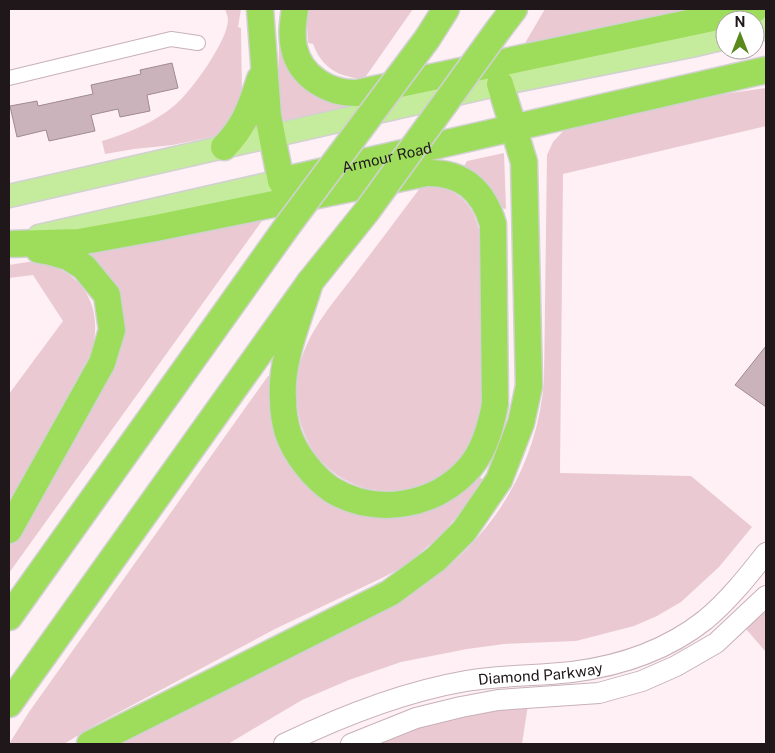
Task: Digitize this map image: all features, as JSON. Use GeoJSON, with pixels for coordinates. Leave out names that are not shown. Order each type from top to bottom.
{"type":"FeatureCollection","features":[{"type":"Feature","properties":{"kind":"highway"},"geometry":{"type":"LineString","coordinates":[[260,9],[263,69],[271,136],[281,181]]}},
{"type":"Feature","properties":{"kind":"highway"},"geometry":{"type":"LineString","coordinates":[[295,9],[293,39],[294,50],[298,60],[305,70],[322,85],[344,94],[357,93],[755,9]]}},
{"type":"Feature","properties":{"kind":"highway"},"geometry":{"type":"LineString","coordinates":[[9,617],[288,225],[427,39],[446,9]]}},
{"type":"Feature","properties":{"kind":"highway"},"geometry":{"type":"LineString","coordinates":[[9,704],[310,282],[367,211],[514,9]]}},
{"type":"Feature","properties":{"kind":"highway"},"geometry":{"type":"LineString","coordinates":[[224,147],[237,134],[250,111],[263,69]]}},
{"type":"Feature","properties":{"kind":"highway","name":"Armour Road"},"geometry":{"type":"LineString","coordinates":[[281,181],[766,70]]}},
{"type":"Feature","properties":{"kind":"highway"},"geometry":{"type":"LineString","coordinates":[[90,744],[390,594],[436,559],[464,531],[499,480],[522,423],[529,386],[524,162],[500,84]]}},
{"type":"Feature","properties":{"kind":"highway"},"geometry":{"type":"LineString","coordinates":[[9,243],[79,242],[426,173],[438,173],[466,183],[483,199],[493,224],[495,404],[491,426],[482,449],[470,466],[454,483],[442,491],[419,501],[391,505],[372,504],[352,499],[332,490],[320,480],[295,447],[288,433],[282,386],[289,352],[310,282]]}},
{"type":"Feature","properties":{"kind":"highway"},"geometry":{"type":"LineString","coordinates":[[9,250],[51,252],[68,257],[84,267],[107,296],[112,330],[102,363],[9,530]]}},
{"type":"Feature","properties":{"kind":"main road"},"geometry":{"type":"LineString","coordinates":[[9,196],[500,84],[715,40]]}},
{"type":"Feature","properties":{"kind":"main road","name":"Armour Road"},"geometry":{"type":"LineString","coordinates":[[9,243],[281,181]]}},
{"type":"Feature","properties":{"kind":"street"},"geometry":{"type":"LineString","coordinates":[[9,78],[171,39],[198,43]]}},
{"type":"Feature","properties":{"kind":"street","name":"Diamond Parkway"},"geometry":{"type":"LineString","coordinates":[[284,744],[341,718],[379,704],[444,685],[484,678],[592,669],[643,655],[680,638],[706,619],[727,598],[766,552]]}},
{"type":"Feature","properties":{"kind":"street","name":"Diamond Parkway"},"geometry":{"type":"LineString","coordinates":[[351,744],[416,718],[461,707],[498,700],[599,694],[642,681],[676,666],[716,643],[766,596]]}},
{"type":"Feature","properties":{"kind":"shaded area"},"geometry":{"type":"Polygon","coordinates":[[[225,9],[241,9],[238,27],[241,28],[242,96],[240,113],[216,136],[173,145],[105,154],[102,141],[150,122],[175,105],[190,89],[208,65],[222,40],[228,20],[225,9]]]}},
{"type":"Feature","properties":{"kind":"shaded area"},"geometry":{"type":"Polygon","coordinates":[[[306,9],[413,9],[364,79],[346,76],[332,70],[321,59],[313,44],[308,43],[306,9]]]}},
{"type":"Feature","properties":{"kind":"shaded area"},"geometry":{"type":"Polygon","coordinates":[[[545,9],[722,9],[715,10],[521,50],[545,9]]]}},
{"type":"Feature","properties":{"kind":"shaded area"},"geometry":{"type":"Polygon","coordinates":[[[279,43],[282,50],[349,101],[345,108],[289,121],[282,120],[278,107],[279,43]]]}},
{"type":"Feature","properties":{"kind":"shaded area"},"geometry":{"type":"Polygon","coordinates":[[[766,88],[766,126],[563,174],[560,473],[691,476],[752,527],[719,567],[681,602],[657,616],[634,626],[576,641],[504,644],[401,662],[349,680],[302,700],[228,744],[106,744],[393,605],[424,586],[451,564],[476,539],[497,512],[515,483],[529,451],[539,417],[544,381],[547,155],[553,142],[566,128],[689,99],[766,88]]]}},
{"type":"Feature","properties":{"kind":"shaded area"},"geometry":{"type":"Polygon","coordinates":[[[504,153],[506,209],[501,208],[463,168],[467,161],[504,153]]]}},
{"type":"Feature","properties":{"kind":"shaded area"},"geometry":{"type":"Polygon","coordinates":[[[423,184],[445,188],[462,198],[473,214],[480,235],[482,403],[475,436],[470,446],[454,466],[434,479],[410,488],[386,491],[363,487],[342,478],[324,464],[310,446],[301,424],[297,398],[297,382],[302,357],[311,336],[423,184]]]}},
{"type":"Feature","properties":{"kind":"shaded area"},"geometry":{"type":"Polygon","coordinates":[[[264,218],[9,573],[9,546],[113,363],[80,251],[190,231],[199,233],[264,218]]]}},
{"type":"Feature","properties":{"kind":"shaded area"},"geometry":{"type":"Polygon","coordinates":[[[28,262],[62,270],[75,279],[85,290],[91,304],[95,319],[95,335],[91,353],[9,503],[9,394],[63,321],[33,275],[9,278],[9,265],[28,262]]]}},
{"type":"Feature","properties":{"kind":"shaded area"},"geometry":{"type":"Polygon","coordinates":[[[268,376],[274,377],[272,392],[347,507],[477,475],[486,482],[441,535],[403,567],[275,629],[95,725],[64,744],[9,744],[29,712],[268,376]]]}},
{"type":"Feature","properties":{"kind":"shaded area"},"geometry":{"type":"Polygon","coordinates":[[[766,608],[766,652],[746,629],[766,608]]]}},
{"type":"Feature","properties":{"kind":"shaded area"},"geometry":{"type":"Polygon","coordinates":[[[528,705],[522,744],[357,744],[424,721],[528,705]]]}},
{"type":"Feature","properties":{"kind":"building"},"geometry":{"type":"Polygon","coordinates":[[[172,63],[178,88],[147,95],[150,111],[120,117],[118,109],[91,115],[95,131],[49,141],[46,130],[17,137],[10,106],[37,101],[38,106],[93,94],[91,85],[141,74],[140,70],[172,63]]]}},
{"type":"Feature","properties":{"kind":"building"},"geometry":{"type":"Polygon","coordinates":[[[766,346],[766,407],[735,385],[766,346]]]}}]}
